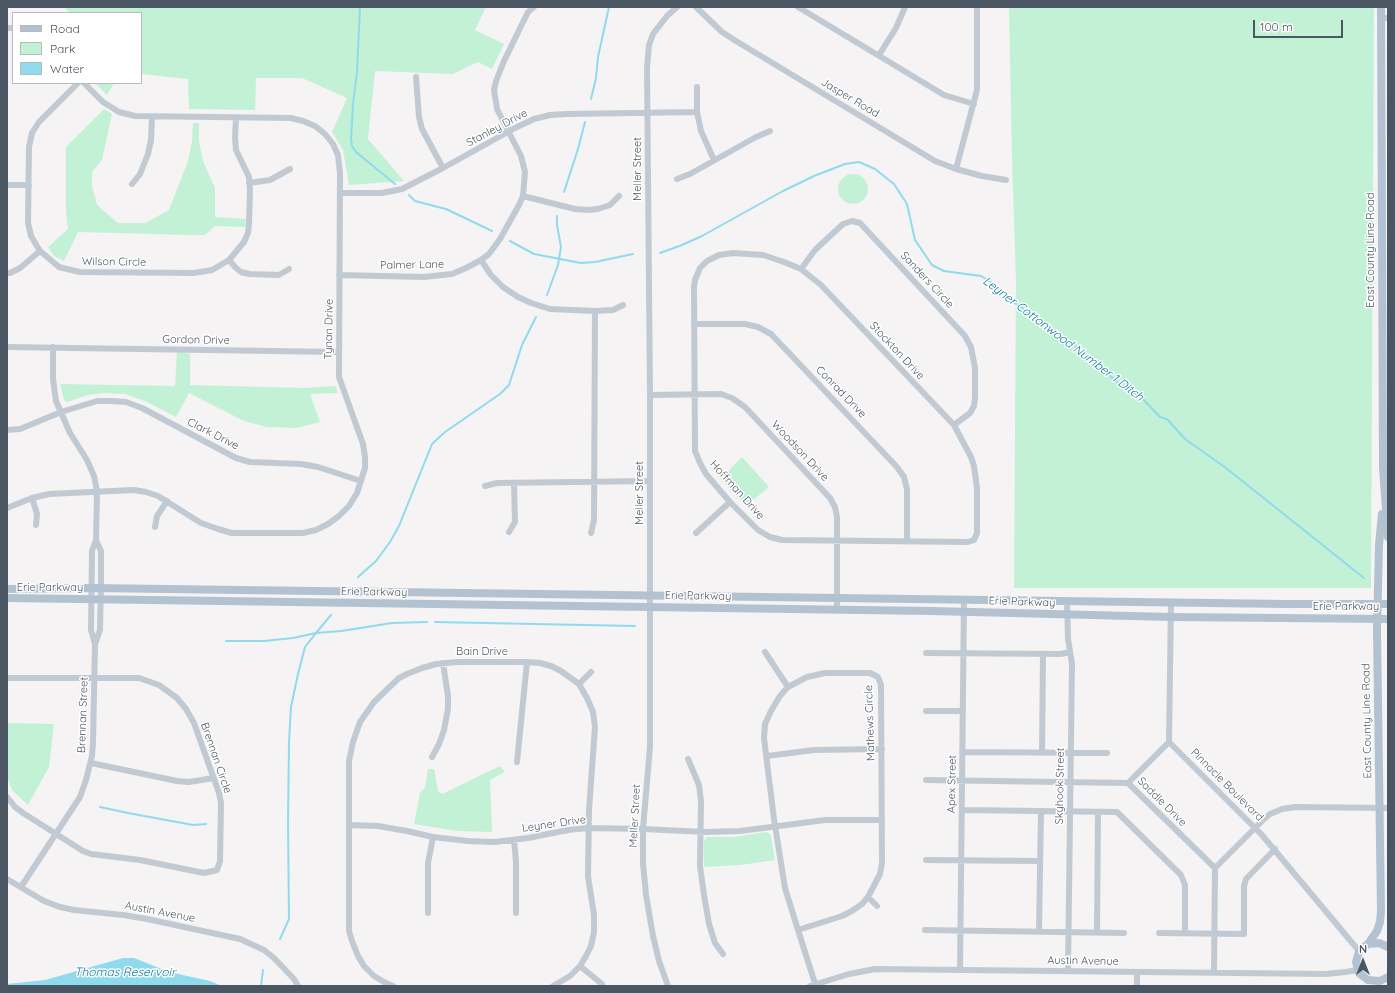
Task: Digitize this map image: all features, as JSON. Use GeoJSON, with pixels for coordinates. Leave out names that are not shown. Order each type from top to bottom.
{"type":"FeatureCollection","features":[{"type":"Feature","properties":{"kind":"main road","name":"East County Line Road"},"geometry":{"type":"LineString","coordinates":[[1381,7],[1385,18],[1383,460],[1384,494],[1388,537]]}},
{"type":"Feature","properties":{"kind":"main road","name":"East County Line Road"},"geometry":{"type":"LineString","coordinates":[[1368,944],[1377,931],[1380,922],[1381,886],[1377,619],[1379,545],[1384,494]]}},
{"type":"Feature","properties":{"kind":"main road","name":"Erie Parkway"},"geometry":{"type":"LineString","coordinates":[[7,589],[92,588],[964,600],[1388,604]]}},
{"type":"Feature","properties":{"kind":"main road","name":"Erie Parkway"},"geometry":{"type":"LineString","coordinates":[[7,598],[964,612],[1171,617],[1388,619]]}},
{"type":"Feature","properties":{"kind":"main road"},"geometry":{"type":"LineString","coordinates":[[1369,986],[1365,978],[1357,970],[1356,958],[1359,951],[1368,944],[1379,943],[1388,948]]}},
{"type":"Feature","properties":{"kind":"main road"},"geometry":{"type":"LineString","coordinates":[[1365,978],[1376,981],[1386,979]]}},
{"type":"Feature","properties":{"kind":"street","name":"Palmer Lane"},"geometry":{"type":"LineString","coordinates":[[339,275],[439,276],[452,274],[481,260],[489,254],[500,239],[523,196],[525,172],[521,156],[497,108],[494,90],[504,61],[528,12],[534,7]]}},
{"type":"Feature","properties":{"kind":"street","name":"Meller Street"},"geometry":{"type":"LineString","coordinates":[[668,986],[659,961],[653,936],[646,894],[643,863],[643,829],[650,747],[650,395],[647,68],[649,45],[653,34],[667,16],[677,7]]}},
{"type":"Feature","properties":{"kind":"street","name":"Jasper Road"},"geometry":{"type":"LineString","coordinates":[[696,7],[722,32],[736,42],[935,161],[956,169],[982,176],[1006,180]]}},
{"type":"Feature","properties":{"kind":"street"},"geometry":{"type":"LineString","coordinates":[[798,7],[944,95],[974,104]]}},
{"type":"Feature","properties":{"kind":"street"},"geometry":{"type":"LineString","coordinates":[[879,56],[896,28],[905,7]]}},
{"type":"Feature","properties":{"kind":"street"},"geometry":{"type":"LineString","coordinates":[[956,169],[977,90],[977,7]]}},
{"type":"Feature","properties":{"kind":"street"},"geometry":{"type":"LineString","coordinates":[[416,78],[419,117],[422,129],[443,168]]}},
{"type":"Feature","properties":{"kind":"street","name":"Wilson Circle"},"geometry":{"type":"LineString","coordinates":[[77,84],[39,122],[32,133],[29,147],[28,223],[32,236],[40,251],[59,267],[80,272],[194,274],[212,270],[230,260],[244,242],[248,233],[249,223],[249,183],[246,170],[236,150],[236,118]]}},
{"type":"Feature","properties":{"kind":"street","name":"Tynan Drive"},"geometry":{"type":"LineString","coordinates":[[7,508],[32,498],[49,494],[134,490],[158,496],[202,523],[232,533],[303,533],[322,527],[339,516],[349,506],[357,493],[365,462],[363,444],[339,377],[340,173],[338,155],[333,144],[325,134],[314,126],[291,118],[135,116],[119,112],[103,102],[85,84]]}},
{"type":"Feature","properties":{"kind":"street"},"geometry":{"type":"LineString","coordinates":[[697,87],[697,112],[704,140],[714,160]]}},
{"type":"Feature","properties":{"kind":"street","name":"Stanley Drive"},"geometry":{"type":"LineString","coordinates":[[340,193],[394,192],[411,185],[509,131],[534,119],[550,115],[697,112]]}},
{"type":"Feature","properties":{"kind":"street"},"geometry":{"type":"LineString","coordinates":[[132,184],[140,174],[148,154],[151,140],[152,117]]}},
{"type":"Feature","properties":{"kind":"street"},"geometry":{"type":"LineString","coordinates":[[677,179],[690,174],[756,137],[770,131]]}},
{"type":"Feature","properties":{"kind":"street"},"geometry":{"type":"LineString","coordinates":[[249,183],[270,180],[290,168]]}},
{"type":"Feature","properties":{"kind":"street"},"geometry":{"type":"LineString","coordinates":[[7,185],[28,185]]}},
{"type":"Feature","properties":{"kind":"street"},"geometry":{"type":"LineString","coordinates":[[523,196],[575,209],[587,210],[598,209],[610,205],[619,196]]}},
{"type":"Feature","properties":{"kind":"street","name":"Sanders Circle"},"geometry":{"type":"LineString","coordinates":[[801,269],[815,250],[843,224],[852,221],[860,223],[965,336],[971,347],[975,368],[974,406],[970,413],[954,426]]}},
{"type":"Feature","properties":{"kind":"street"},"geometry":{"type":"LineString","coordinates":[[7,274],[10,274],[20,268],[40,251]]}},
{"type":"Feature","properties":{"kind":"street","name":"Stockton Drive"},"geometry":{"type":"LineString","coordinates":[[716,256],[733,253],[763,255],[801,269],[821,284],[954,426],[971,457],[975,471],[977,488],[977,533],[974,540]]}},
{"type":"Feature","properties":{"kind":"street","name":"Hoffman Drive"},"geometry":{"type":"LineString","coordinates":[[716,256],[707,261],[700,268],[696,276],[694,287],[695,451],[706,474],[730,502],[758,530],[770,537],[782,540],[907,542],[968,542],[974,540]]}},
{"type":"Feature","properties":{"kind":"street"},"geometry":{"type":"LineString","coordinates":[[230,260],[241,272],[249,274],[279,275],[289,269]]}},
{"type":"Feature","properties":{"kind":"street"},"geometry":{"type":"LineString","coordinates":[[481,260],[491,275],[503,286],[518,297],[531,303],[550,309],[595,311],[613,310],[623,305]]}},
{"type":"Feature","properties":{"kind":"street"},"geometry":{"type":"LineString","coordinates":[[591,533],[594,520],[595,311]]}},
{"type":"Feature","properties":{"kind":"street","name":"Conrad Drive"},"geometry":{"type":"LineString","coordinates":[[694,324],[746,324],[758,327],[771,334],[898,466],[904,477],[907,489],[907,542]]}},
{"type":"Feature","properties":{"kind":"street","name":"Gordon Drive"},"geometry":{"type":"LineString","coordinates":[[7,346],[338,352]]}},
{"type":"Feature","properties":{"kind":"street","name":"Brennan Street"},"geometry":{"type":"LineString","coordinates":[[21,887],[74,807],[84,788],[91,763],[93,743],[94,644],[91,630],[92,551],[96,540],[97,491],[94,476],[70,433],[56,401],[52,379],[53,347]]}},
{"type":"Feature","properties":{"kind":"street","name":"Woodson Drive"},"geometry":{"type":"LineString","coordinates":[[650,395],[721,394],[732,398],[745,407],[830,498],[835,507],[837,517],[837,610]]}},
{"type":"Feature","properties":{"kind":"street","name":"Clark Drive"},"geometry":{"type":"LineString","coordinates":[[7,430],[20,429],[61,412],[97,401],[126,402],[142,408],[236,458],[250,462],[318,466],[361,481]]}},
{"type":"Feature","properties":{"kind":"street"},"geometry":{"type":"LineString","coordinates":[[485,486],[497,483],[650,481]]}},
{"type":"Feature","properties":{"kind":"street"},"geometry":{"type":"LineString","coordinates":[[509,532],[515,522],[514,483]]}},
{"type":"Feature","properties":{"kind":"street"},"geometry":{"type":"LineString","coordinates":[[32,498],[37,514],[36,525]]}},
{"type":"Feature","properties":{"kind":"street"},"geometry":{"type":"LineString","coordinates":[[155,526],[157,516],[167,501]]}},
{"type":"Feature","properties":{"kind":"street"},"geometry":{"type":"LineString","coordinates":[[696,533],[730,502]]}},
{"type":"Feature","properties":{"kind":"street","name":"Brennan Street"},"geometry":{"type":"LineString","coordinates":[[94,644],[100,630],[101,589],[101,551],[96,540]]}},
{"type":"Feature","properties":{"kind":"street","name":"Apex Street"},"geometry":{"type":"LineString","coordinates":[[960,969],[964,600]]}},
{"type":"Feature","properties":{"kind":"street","name":"Skyhook Street"},"geometry":{"type":"LineString","coordinates":[[1067,601],[1066,614],[1068,640],[1072,664],[1068,971]]}},
{"type":"Feature","properties":{"kind":"street"},"geometry":{"type":"LineString","coordinates":[[1128,783],[1169,742],[1171,602]]}},
{"type":"Feature","properties":{"kind":"street"},"geometry":{"type":"LineString","coordinates":[[765,652],[788,687]]}},
{"type":"Feature","properties":{"kind":"street"},"geometry":{"type":"LineString","coordinates":[[926,653],[1062,654],[1070,652]]}},
{"type":"Feature","properties":{"kind":"street"},"geometry":{"type":"LineString","coordinates":[[1042,753],[1043,654]]}},
{"type":"Feature","properties":{"kind":"street"},"geometry":{"type":"LineString","coordinates":[[517,762],[527,662]]}},
{"type":"Feature","properties":{"kind":"street"},"geometry":{"type":"LineString","coordinates":[[432,757],[444,730],[448,709],[448,696],[443,663]]}},
{"type":"Feature","properties":{"kind":"street","name":"Bain Drive"},"geometry":{"type":"LineString","coordinates":[[394,986],[374,976],[364,966],[358,956],[349,931],[349,761],[353,742],[360,722],[374,702],[399,678],[422,668],[443,663],[540,663],[561,671],[579,684],[587,698],[593,712],[595,727],[588,828],[588,876],[594,915],[594,932],[591,946],[580,966]]}},
{"type":"Feature","properties":{"kind":"street"},"geometry":{"type":"LineString","coordinates":[[579,684],[591,672]]}},
{"type":"Feature","properties":{"kind":"street","name":"Mathews Circle"},"geometry":{"type":"LineString","coordinates":[[798,930],[842,916],[862,904],[874,886],[881,868],[881,685],[878,677],[870,672],[825,673],[807,677],[788,687],[780,696],[765,724],[764,738],[785,888],[814,985]]}},
{"type":"Feature","properties":{"kind":"street","name":"Brennan Circle"},"geometry":{"type":"LineString","coordinates":[[7,678],[139,678],[159,684],[177,698],[186,709],[194,723],[214,778],[221,804],[220,861],[217,870],[204,873],[140,860],[91,854],[15,807],[7,797]]}},
{"type":"Feature","properties":{"kind":"street"},"geometry":{"type":"LineString","coordinates":[[926,711],[963,711]]}},
{"type":"Feature","properties":{"kind":"street","name":"Pinnacle Boulevard"},"geometry":{"type":"LineString","coordinates":[[1169,742],[1255,827],[1359,951]]}},
{"type":"Feature","properties":{"kind":"street"},"geometry":{"type":"LineString","coordinates":[[767,756],[814,750],[882,749]]}},
{"type":"Feature","properties":{"kind":"street"},"geometry":{"type":"LineString","coordinates":[[962,752],[1107,754]]}},
{"type":"Feature","properties":{"kind":"street"},"geometry":{"type":"LineString","coordinates":[[688,759],[699,785],[700,866],[709,924],[715,943],[724,954]]}},
{"type":"Feature","properties":{"kind":"street"},"geometry":{"type":"LineString","coordinates":[[91,763],[177,781],[189,782],[214,778]]}},
{"type":"Feature","properties":{"kind":"street","name":"Saddle Drive"},"geometry":{"type":"LineString","coordinates":[[926,780],[1128,783],[1215,868]]}},
{"type":"Feature","properties":{"kind":"street"},"geometry":{"type":"LineString","coordinates":[[1214,972],[1215,868],[1255,827],[1270,814],[1282,809],[1295,807],[1388,808]]}},
{"type":"Feature","properties":{"kind":"street"},"geometry":{"type":"LineString","coordinates":[[962,810],[1116,812],[1181,875],[1185,885],[1185,933]]}},
{"type":"Feature","properties":{"kind":"street"},"geometry":{"type":"LineString","coordinates":[[1039,931],[1041,811]]}},
{"type":"Feature","properties":{"kind":"street"},"geometry":{"type":"LineString","coordinates":[[1097,932],[1098,812]]}},
{"type":"Feature","properties":{"kind":"street","name":"Leyner Drive"},"geometry":{"type":"LineString","coordinates":[[349,825],[378,826],[468,841],[495,842],[588,828],[700,832],[740,831],[825,820],[882,820]]}},
{"type":"Feature","properties":{"kind":"street"},"geometry":{"type":"LineString","coordinates":[[428,913],[428,863],[433,836]]}},
{"type":"Feature","properties":{"kind":"street"},"geometry":{"type":"LineString","coordinates":[[514,840],[516,862],[516,913]]}},
{"type":"Feature","properties":{"kind":"street"},"geometry":{"type":"LineString","coordinates":[[1159,933],[1244,934],[1244,886],[1246,879],[1275,849]]}},
{"type":"Feature","properties":{"kind":"street"},"geometry":{"type":"LineString","coordinates":[[926,860],[1040,861]]}},
{"type":"Feature","properties":{"kind":"street","name":"Austin Avenue"},"geometry":{"type":"LineString","coordinates":[[7,879],[44,901],[60,907],[147,919],[240,940],[264,950],[294,980],[298,986]]}},
{"type":"Feature","properties":{"kind":"street"},"geometry":{"type":"LineString","coordinates":[[868,897],[877,906]]}},
{"type":"Feature","properties":{"kind":"street"},"geometry":{"type":"LineString","coordinates":[[925,930],[1124,933]]}},
{"type":"Feature","properties":{"kind":"street"},"geometry":{"type":"LineString","coordinates":[[553,986],[570,976],[580,966],[602,984]]}},
{"type":"Feature","properties":{"kind":"street","name":"Austin Avenue"},"geometry":{"type":"LineString","coordinates":[[814,985],[848,974],[875,969],[1325,974],[1357,970]]}},
{"type":"Feature","properties":{"kind":"street"},"geometry":{"type":"LineString","coordinates":[[1137,972],[1137,986]]}},
{"type":"Feature","properties":{"kind":"green space"},"geometry":{"type":"Polygon","coordinates":[[[64,7],[486,7],[475,30],[504,44],[492,69],[478,62],[453,74],[375,71],[368,139],[404,181],[349,185],[343,150],[332,132],[347,98],[302,78],[256,78],[255,110],[189,109],[188,79],[142,74],[142,12],[69,12],[64,7]]]}},
{"type":"Feature","properties":{"kind":"green space"},"geometry":{"type":"Polygon","coordinates":[[[1009,7],[1374,7],[1371,588],[1014,588],[1016,282],[1009,7]]]}},
{"type":"Feature","properties":{"kind":"green space"},"geometry":{"type":"Polygon","coordinates":[[[96,84],[113,84],[107,95],[96,84]]]}},
{"type":"Feature","properties":{"kind":"green space"},"geometry":{"type":"Polygon","coordinates":[[[104,109],[112,114],[102,160],[92,172],[92,186],[97,205],[118,223],[145,223],[169,210],[188,161],[192,141],[193,123],[199,123],[199,141],[203,161],[215,188],[215,217],[246,219],[245,227],[215,226],[205,235],[78,232],[64,261],[54,256],[48,247],[68,229],[66,213],[66,147],[104,109]]]}},
{"type":"Feature","properties":{"kind":"green space"},"geometry":{"type":"Polygon","coordinates":[[[853,174],[864,178],[868,189],[864,200],[853,204],[842,200],[838,189],[842,178],[853,174]]]}},
{"type":"Feature","properties":{"kind":"green space"},"geometry":{"type":"Polygon","coordinates":[[[177,352],[190,354],[190,385],[305,388],[335,386],[338,393],[310,394],[320,422],[296,428],[267,427],[244,421],[189,393],[176,417],[145,401],[125,394],[104,393],[88,395],[67,402],[64,400],[60,384],[175,386],[177,352]]]}},
{"type":"Feature","properties":{"kind":"green space"},"geometry":{"type":"Polygon","coordinates":[[[742,457],[769,487],[746,506],[720,479],[742,457]]]}},
{"type":"Feature","properties":{"kind":"green space"},"geometry":{"type":"Polygon","coordinates":[[[7,723],[54,724],[49,767],[28,805],[12,790],[7,777],[7,723]]]}},
{"type":"Feature","properties":{"kind":"green space"},"geometry":{"type":"Polygon","coordinates":[[[500,766],[505,772],[490,780],[492,832],[458,831],[414,824],[420,793],[425,788],[428,769],[434,769],[438,791],[442,794],[500,766]]]}},
{"type":"Feature","properties":{"kind":"green space"},"geometry":{"type":"Polygon","coordinates":[[[766,832],[771,836],[775,860],[741,865],[704,867],[704,841],[707,837],[734,837],[766,832]]]}},
{"type":"Feature","properties":{"kind":"water","name":"Thomas Reservoir"},"geometry":{"type":"Polygon","coordinates":[[[123,958],[134,958],[169,972],[210,981],[222,986],[7,986],[7,984],[45,980],[123,958]]]}},
{"type":"Feature","properties":{"kind":"waterway","name":"Leyner Cottonwood Number 1 Ditch"},"geometry":{"type":"LineString","coordinates":[[360,7],[357,72],[353,104],[352,146],[356,152],[395,184]]}},
{"type":"Feature","properties":{"kind":"waterway"},"geometry":{"type":"LineString","coordinates":[[591,99],[609,7]]}},
{"type":"Feature","properties":{"kind":"waterway"},"geometry":{"type":"LineString","coordinates":[[564,192],[585,122]]}},
{"type":"Feature","properties":{"kind":"waterway","name":"Leyner Cottonwood Number 1 Ditch"},"geometry":{"type":"LineString","coordinates":[[660,253],[702,236],[783,191],[814,176],[845,164],[859,162],[875,169],[894,184],[907,204],[915,240],[932,265],[944,271],[981,276],[994,284],[1009,299],[1074,345],[1128,391],[1142,398],[1160,417],[1167,419],[1185,439],[1226,468],[1364,578]]}},
{"type":"Feature","properties":{"kind":"waterway","name":"Leyner Cottonwood Number 1 Ditch"},"geometry":{"type":"LineString","coordinates":[[409,195],[415,201],[446,209],[492,231]]}},
{"type":"Feature","properties":{"kind":"waterway","name":"Leyner Cottonwood Number 1 Ditch"},"geometry":{"type":"LineString","coordinates":[[547,295],[558,265],[561,247],[557,216]]}},
{"type":"Feature","properties":{"kind":"waterway","name":"Leyner Cottonwood Number 1 Ditch"},"geometry":{"type":"LineString","coordinates":[[510,241],[534,254],[581,263],[595,262],[633,254]]}},
{"type":"Feature","properties":{"kind":"waterway"},"geometry":{"type":"LineString","coordinates":[[358,577],[376,561],[390,542],[399,526],[432,444],[445,432],[500,394],[509,385],[522,345],[536,317]]}},
{"type":"Feature","properties":{"kind":"waterway"},"geometry":{"type":"LineString","coordinates":[[226,641],[264,641],[293,638],[316,633],[331,615]]}},
{"type":"Feature","properties":{"kind":"waterway"},"geometry":{"type":"LineString","coordinates":[[280,939],[289,919],[288,822],[291,707],[305,647],[316,633],[341,631],[392,623],[427,622]]}},
{"type":"Feature","properties":{"kind":"waterway"},"geometry":{"type":"LineString","coordinates":[[435,622],[635,626]]}},
{"type":"Feature","properties":{"kind":"waterway"},"geometry":{"type":"LineString","coordinates":[[100,807],[193,825],[206,824]]}},
{"type":"Feature","properties":{"kind":"waterway"},"geometry":{"type":"LineString","coordinates":[[261,986],[263,970]]}}]}
